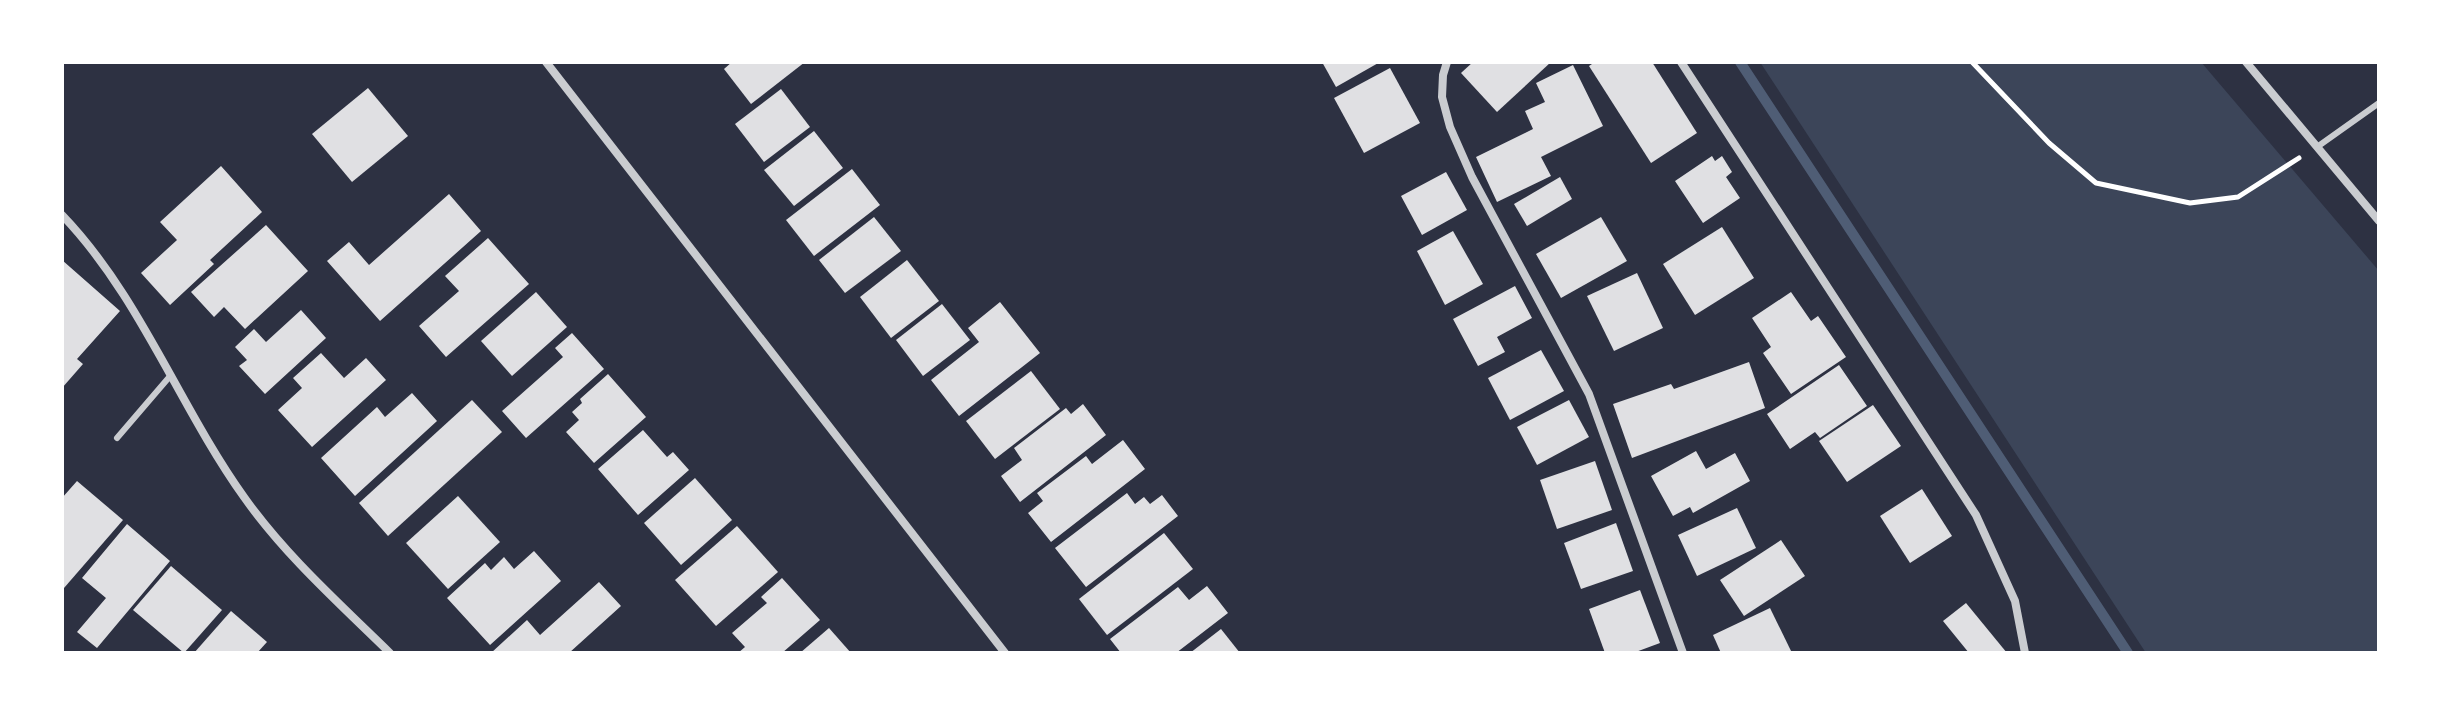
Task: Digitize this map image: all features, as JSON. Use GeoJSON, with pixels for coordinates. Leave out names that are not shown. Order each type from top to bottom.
{"type":"FeatureCollection","features":[{"type":"Feature","properties":{"kind":"street"},"geometry":{"type":"LineString","coordinates":[[546,62],[1005,653]]}},
{"type":"Feature","properties":{"kind":"street"},"geometry":{"type":"LineString","coordinates":[[1447,62],[1442,97],[1450,127],[1472,177],[1589,394],[1683,653]]}},
{"type":"Feature","properties":{"kind":"street"},"geometry":{"type":"LineString","coordinates":[[1681,62],[1976,515],[2015,601],[2025,653]]}},
{"type":"Feature","properties":{"kind":"street"},"geometry":{"type":"LineString","coordinates":[[2246,62],[2379,221]]}},
{"type":"Feature","properties":{"kind":"street"},"geometry":{"type":"LineString","coordinates":[[62,215],[107,270],[242,495],[300,565],[390,653]]}},
{"type":"Feature","properties":{"kind":"lane"},"geometry":{"type":"LineString","coordinates":[[2317,147],[2379,103]]}},
{"type":"Feature","properties":{"kind":"lane"},"geometry":{"type":"LineString","coordinates":[[117,438],[171,375]]}},
{"type":"Feature","properties":{"kind":"path"},"geometry":{"type":"LineString","coordinates":[[1972,62],[2049,143],[2096,183],[2190,203],[2238,197],[2317,147]]}},
{"type":"Feature","properties":{"kind":"shaded area"},"geometry":{"type":"Polygon","coordinates":[[[1760,62],[2201,62],[2379,271],[2379,653],[2146,653],[1760,62]]]}},
{"type":"Feature","properties":{"kind":"building"},"geometry":{"type":"Polygon","coordinates":[[[732,62],[805,62],[751,104],[724,69],[732,62]]]}},
{"type":"Feature","properties":{"kind":"building"},"geometry":{"type":"Polygon","coordinates":[[[1322,62],[1380,62],[1336,87],[1322,62]]]}},
{"type":"Feature","properties":{"kind":"building"},"geometry":{"type":"Polygon","coordinates":[[[1473,62],[1551,62],[1497,112],[1461,73],[1473,62]]]}},
{"type":"Feature","properties":{"kind":"building"},"geometry":{"type":"Polygon","coordinates":[[[1595,62],[1652,62],[1697,133],[1651,163],[1589,66],[1595,62]]]}},
{"type":"Feature","properties":{"kind":"building"},"geometry":{"type":"Polygon","coordinates":[[[1573,65],[1603,126],[1541,157],[1551,176],[1497,202],[1476,157],[1533,129],[1525,111],[1545,102],[1536,83],[1573,65]]]}},
{"type":"Feature","properties":{"kind":"building"},"geometry":{"type":"Polygon","coordinates":[[[1390,68],[1420,123],[1364,153],[1334,98],[1390,68]]]}},
{"type":"Feature","properties":{"kind":"building"},"geometry":{"type":"Polygon","coordinates":[[[368,88],[408,136],[352,182],[312,134],[368,88]]]}},
{"type":"Feature","properties":{"kind":"building"},"geometry":{"type":"Polygon","coordinates":[[[781,89],[810,127],[764,162],[735,124],[781,89]]]}},
{"type":"Feature","properties":{"kind":"building"},"geometry":{"type":"Polygon","coordinates":[[[814,131],[843,168],[794,206],[764,170],[814,131]]]}},
{"type":"Feature","properties":{"kind":"building"},"geometry":{"type":"Polygon","coordinates":[[[1712,156],[1715,161],[1722,156],[1732,172],[1726,177],[1740,198],[1703,223],[1675,181],[1712,156]]]}},
{"type":"Feature","properties":{"kind":"building"},"geometry":{"type":"Polygon","coordinates":[[[221,166],[262,212],[210,260],[214,264],[170,305],[141,273],[177,240],[160,222],[221,166]]]}},
{"type":"Feature","properties":{"kind":"building"},"geometry":{"type":"Polygon","coordinates":[[[852,169],[880,205],[814,256],[786,220],[852,169]]]}},
{"type":"Feature","properties":{"kind":"building"},"geometry":{"type":"Polygon","coordinates":[[[1446,172],[1467,210],[1422,235],[1401,196],[1446,172]]]}},
{"type":"Feature","properties":{"kind":"building"},"geometry":{"type":"Polygon","coordinates":[[[1560,177],[1572,199],[1527,226],[1514,204],[1560,177]]]}},
{"type":"Feature","properties":{"kind":"building"},"geometry":{"type":"Polygon","coordinates":[[[449,194],[481,231],[380,321],[327,261],[349,242],[369,265],[449,194]]]}},
{"type":"Feature","properties":{"kind":"building"},"geometry":{"type":"Polygon","coordinates":[[[874,217],[901,251],[845,293],[819,260],[874,217]]]}},
{"type":"Feature","properties":{"kind":"building"},"geometry":{"type":"Polygon","coordinates":[[[1601,217],[1627,261],[1561,298],[1536,254],[1601,217]]]}},
{"type":"Feature","properties":{"kind":"building"},"geometry":{"type":"Polygon","coordinates":[[[266,225],[308,271],[245,329],[224,307],[214,317],[191,292],[266,225]]]}},
{"type":"Feature","properties":{"kind":"building"},"geometry":{"type":"Polygon","coordinates":[[[1722,227],[1754,278],[1695,315],[1663,264],[1722,227]]]}},
{"type":"Feature","properties":{"kind":"building"},"geometry":{"type":"Polygon","coordinates":[[[1453,231],[1483,284],[1445,305],[1417,251],[1453,231]]]}},
{"type":"Feature","properties":{"kind":"building"},"geometry":{"type":"Polygon","coordinates":[[[488,238],[529,284],[446,357],[419,326],[459,291],[445,276],[488,238]]]}},
{"type":"Feature","properties":{"kind":"building"},"geometry":{"type":"Polygon","coordinates":[[[62,260],[120,311],[77,359],[83,364],[62,388],[62,260]]]}},
{"type":"Feature","properties":{"kind":"building"},"geometry":{"type":"Polygon","coordinates":[[[907,260],[939,301],[891,338],[860,297],[907,260]]]}},
{"type":"Feature","properties":{"kind":"building"},"geometry":{"type":"Polygon","coordinates":[[[1637,273],[1663,328],[1614,351],[1587,296],[1637,273]]]}},
{"type":"Feature","properties":{"kind":"building"},"geometry":{"type":"Polygon","coordinates":[[[1515,286],[1532,318],[1497,337],[1505,352],[1478,366],[1453,319],[1515,286]]]}},
{"type":"Feature","properties":{"kind":"building"},"geometry":{"type":"Polygon","coordinates":[[[536,292],[567,327],[512,376],[481,341],[536,292]]]}},
{"type":"Feature","properties":{"kind":"building"},"geometry":{"type":"Polygon","coordinates":[[[1791,292],[1811,321],[1818,316],[1846,357],[1791,394],[1763,353],[1771,347],[1752,318],[1791,292]]]}},
{"type":"Feature","properties":{"kind":"building"},"geometry":{"type":"Polygon","coordinates":[[[1000,302],[1040,353],[959,416],[931,380],[979,342],[968,328],[1000,302]]]}},
{"type":"Feature","properties":{"kind":"building"},"geometry":{"type":"Polygon","coordinates":[[[942,304],[970,340],[923,376],[896,340],[942,304]]]}},
{"type":"Feature","properties":{"kind":"building"},"geometry":{"type":"Polygon","coordinates":[[[301,310],[326,338],[265,394],[239,366],[247,360],[235,347],[254,329],[266,342],[301,310]]]}},
{"type":"Feature","properties":{"kind":"building"},"geometry":{"type":"Polygon","coordinates":[[[572,333],[604,369],[526,438],[502,411],[563,357],[555,348],[572,333]]]}},
{"type":"Feature","properties":{"kind":"building"},"geometry":{"type":"Polygon","coordinates":[[[1541,350],[1564,391],[1510,420],[1488,378],[1541,350]]]}},
{"type":"Feature","properties":{"kind":"building"},"geometry":{"type":"Polygon","coordinates":[[[321,353],[344,378],[366,358],[386,380],[312,447],[278,410],[302,388],[293,378],[321,353]]]}},
{"type":"Feature","properties":{"kind":"building"},"geometry":{"type":"Polygon","coordinates":[[[1749,362],[1765,408],[1632,458],[1613,404],[1671,384],[1674,389],[1749,362]]]}},
{"type":"Feature","properties":{"kind":"building"},"geometry":{"type":"Polygon","coordinates":[[[1839,365],[1867,406],[1820,438],[1815,432],[1790,449],[1767,414],[1839,365]]]}},
{"type":"Feature","properties":{"kind":"building"},"geometry":{"type":"Polygon","coordinates":[[[1031,371],[1060,409],[995,459],[966,421],[1031,371]]]}},
{"type":"Feature","properties":{"kind":"building"},"geometry":{"type":"Polygon","coordinates":[[[608,374],[646,417],[594,463],[566,432],[579,420],[572,412],[582,403],[580,399],[608,374]]]}},
{"type":"Feature","properties":{"kind":"building"},"geometry":{"type":"Polygon","coordinates":[[[412,393],[437,421],[355,496],[321,458],[377,407],[385,417],[412,393]]]}},
{"type":"Feature","properties":{"kind":"building"},"geometry":{"type":"Polygon","coordinates":[[[472,400],[502,432],[388,536],[359,503],[472,400]]]}},
{"type":"Feature","properties":{"kind":"building"},"geometry":{"type":"Polygon","coordinates":[[[1569,400],[1589,437],[1537,465],[1517,427],[1569,400]]]}},
{"type":"Feature","properties":{"kind":"building"},"geometry":{"type":"Polygon","coordinates":[[[1083,404],[1106,435],[1020,502],[1001,476],[1022,460],[1014,448],[1066,408],[1071,414],[1083,404]]]}},
{"type":"Feature","properties":{"kind":"building"},"geometry":{"type":"Polygon","coordinates":[[[1873,405],[1901,446],[1847,482],[1819,441],[1873,405]]]}},
{"type":"Feature","properties":{"kind":"building"},"geometry":{"type":"Polygon","coordinates":[[[643,430],[667,457],[673,452],[689,470],[638,515],[598,469],[643,430]]]}},
{"type":"Feature","properties":{"kind":"building"},"geometry":{"type":"Polygon","coordinates":[[[1123,440],[1145,469],[1051,542],[1028,513],[1043,501],[1037,493],[1086,456],[1092,464],[1123,440]]]}},
{"type":"Feature","properties":{"kind":"building"},"geometry":{"type":"Polygon","coordinates":[[[1696,451],[1706,469],[1735,453],[1750,481],[1693,513],[1690,507],[1673,516],[1651,476],[1696,451]]]}},
{"type":"Feature","properties":{"kind":"building"},"geometry":{"type":"Polygon","coordinates":[[[1595,461],[1612,510],[1557,529],[1540,480],[1595,461]]]}},
{"type":"Feature","properties":{"kind":"building"},"geometry":{"type":"Polygon","coordinates":[[[695,478],[732,520],[681,565],[644,523],[695,478]]]}},
{"type":"Feature","properties":{"kind":"building"},"geometry":{"type":"Polygon","coordinates":[[[77,481],[123,520],[64,588],[62,498],[77,481]]]}},
{"type":"Feature","properties":{"kind":"building"},"geometry":{"type":"Polygon","coordinates":[[[1922,489],[1952,536],[1910,563],[1880,516],[1922,489]]]}},
{"type":"Feature","properties":{"kind":"building"},"geometry":{"type":"Polygon","coordinates":[[[1127,493],[1135,504],[1144,497],[1150,504],[1162,495],[1178,516],[1086,587],[1055,548],[1127,493]]]}},
{"type":"Feature","properties":{"kind":"building"},"geometry":{"type":"Polygon","coordinates":[[[458,496],[500,542],[448,589],[406,543],[458,496]]]}},
{"type":"Feature","properties":{"kind":"building"},"geometry":{"type":"Polygon","coordinates":[[[1737,508],[1756,548],[1697,576],[1678,535],[1737,508]]]}},
{"type":"Feature","properties":{"kind":"building"},"geometry":{"type":"Polygon","coordinates":[[[1616,523],[1633,571],[1581,589],[1564,543],[1616,523]]]}},
{"type":"Feature","properties":{"kind":"building"},"geometry":{"type":"Polygon","coordinates":[[[127,524],[170,561],[97,648],[77,632],[106,598],[82,578],[127,524]]]}},
{"type":"Feature","properties":{"kind":"building"},"geometry":{"type":"Polygon","coordinates":[[[737,526],[778,572],[716,626],[675,580],[737,526]]]}},
{"type":"Feature","properties":{"kind":"building"},"geometry":{"type":"Polygon","coordinates":[[[1164,533],[1193,569],[1107,635],[1079,599],[1164,533]]]}},
{"type":"Feature","properties":{"kind":"building"},"geometry":{"type":"Polygon","coordinates":[[[1781,540],[1805,576],[1744,616],[1720,580],[1781,540]]]}},
{"type":"Feature","properties":{"kind":"building"},"geometry":{"type":"Polygon","coordinates":[[[534,551],[561,581],[490,645],[447,598],[485,563],[491,570],[504,557],[514,569],[534,551]]]}},
{"type":"Feature","properties":{"kind":"building"},"geometry":{"type":"Polygon","coordinates":[[[171,566],[222,610],[184,653],[133,610],[171,566]]]}},
{"type":"Feature","properties":{"kind":"building"},"geometry":{"type":"Polygon","coordinates":[[[782,578],[820,620],[782,653],[738,653],[745,647],[732,633],[767,603],[761,597],[782,578]]]}},
{"type":"Feature","properties":{"kind":"building"},"geometry":{"type":"Polygon","coordinates":[[[599,582],[621,606],[569,653],[491,653],[527,620],[540,635],[599,582]]]}},
{"type":"Feature","properties":{"kind":"building"},"geometry":{"type":"Polygon","coordinates":[[[1207,586],[1228,613],[1176,653],[1121,653],[1110,639],[1178,587],[1189,600],[1207,586]]]}},
{"type":"Feature","properties":{"kind":"building"},"geometry":{"type":"Polygon","coordinates":[[[1640,590],[1660,643],[1633,653],[1605,653],[1589,609],[1640,590]]]}},
{"type":"Feature","properties":{"kind":"building"},"geometry":{"type":"Polygon","coordinates":[[[1966,603],[2007,653],[1969,653],[1943,621],[1966,603]]]}},
{"type":"Feature","properties":{"kind":"building"},"geometry":{"type":"Polygon","coordinates":[[[1770,608],[1792,653],[1721,653],[1713,635],[1770,608]]]}},
{"type":"Feature","properties":{"kind":"building"},"geometry":{"type":"Polygon","coordinates":[[[231,611],[267,642],[257,653],[194,653],[231,611]]]}},
{"type":"Feature","properties":{"kind":"building"},"geometry":{"type":"Polygon","coordinates":[[[829,628],[851,653],[800,653],[829,628]]]}},
{"type":"Feature","properties":{"kind":"building"},"geometry":{"type":"Polygon","coordinates":[[[1221,629],[1240,653],[1190,653],[1221,629]]]}},
{"type":"Feature","properties":{"kind":"waterway"},"geometry":{"type":"LineString","coordinates":[[1740,62],[2128,653]]}}]}
